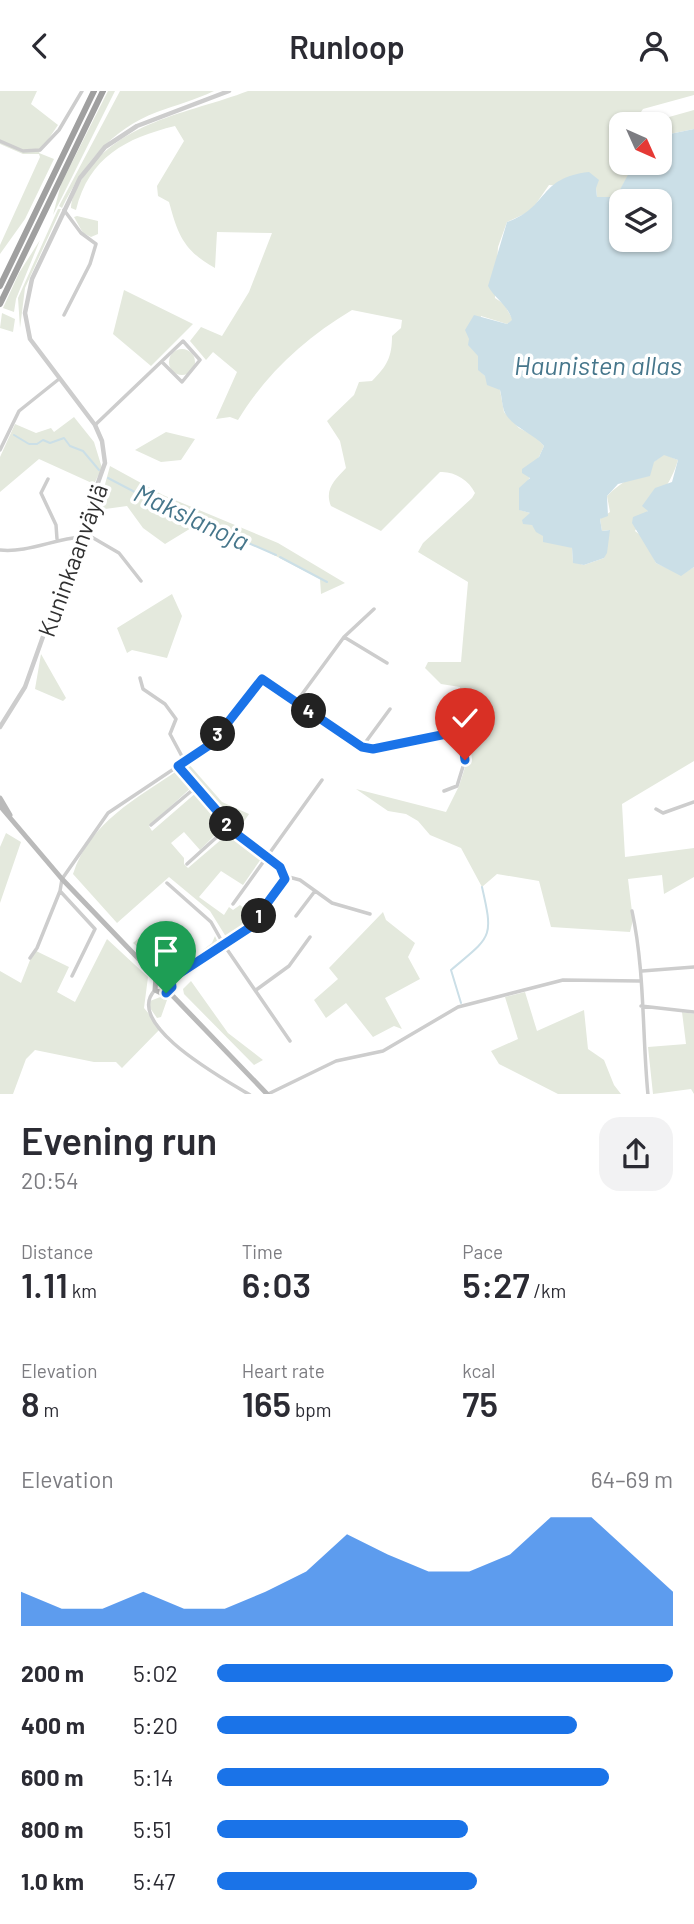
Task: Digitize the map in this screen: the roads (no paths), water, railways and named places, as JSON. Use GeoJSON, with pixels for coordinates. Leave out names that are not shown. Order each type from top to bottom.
{"type":"FeatureCollection","features":[{"type":"Feature","properties":{"kind":"highway"},"geometry":{"type":"LineString","coordinates":[[0,286],[94,91]]}},
{"type":"Feature","properties":{"kind":"highway"},"geometry":{"type":"LineString","coordinates":[[0,304],[103,91]]}},
{"type":"Feature","properties":{"kind":"main road"},"geometry":{"type":"LineString","coordinates":[[0,798],[13,821]]}},
{"type":"Feature","properties":{"kind":"main road"},"geometry":{"type":"LineString","coordinates":[[0,806],[62,879],[156,977],[155,990],[160,994],[169,992]]}},
{"type":"Feature","properties":{"kind":"main road"},"geometry":{"type":"LineString","coordinates":[[156,977],[162,975],[171,979],[169,992]]}},
{"type":"Feature","properties":{"kind":"main road"},"geometry":{"type":"LineString","coordinates":[[169,992],[268,1094]]}},
{"type":"Feature","properties":{"kind":"street"},"geometry":{"type":"LineString","coordinates":[[0,141],[23,151],[40,150],[59,130],[82,91]]}},
{"type":"Feature","properties":{"kind":"street","name":"Kuninkaanväylä"},"geometry":{"type":"LineString","coordinates":[[0,727],[25,687],[105,468],[105,451],[95,425],[33,346],[24,313],[29,288],[64,210],[88,165],[117,137],[137,126],[229,91]]}},
{"type":"Feature","properties":{"kind":"street"},"geometry":{"type":"LineString","coordinates":[[64,210],[81,233],[96,244],[90,264],[64,315]]}},
{"type":"Feature","properties":{"kind":"street"},"geometry":{"type":"LineString","coordinates":[[95,425],[183,341],[200,360],[182,382],[162,362]]}},
{"type":"Feature","properties":{"kind":"street"},"geometry":{"type":"LineString","coordinates":[[0,450],[15,415],[59,379]]}},
{"type":"Feature","properties":{"kind":"street"},"geometry":{"type":"LineString","coordinates":[[48,479],[41,493],[57,525],[57,539]]}},
{"type":"Feature","properties":{"kind":"street"},"geometry":{"type":"LineString","coordinates":[[0,550],[20,550],[82,535],[119,553],[141,581]]}},
{"type":"Feature","properties":{"kind":"street"},"geometry":{"type":"LineString","coordinates":[[297,701],[344,637],[374,609]]}},
{"type":"Feature","properties":{"kind":"street"},"geometry":{"type":"LineString","coordinates":[[344,637],[387,663]]}},
{"type":"Feature","properties":{"kind":"street"},"geometry":{"type":"LineString","coordinates":[[140,678],[143,689],[165,704],[176,719],[170,734],[185,762]]}},
{"type":"Feature","properties":{"kind":"street"},"geometry":{"type":"LineString","coordinates":[[30,958],[37,949],[60,891],[62,879],[101,821],[117,804],[211,744],[262,679],[362,747],[373,749],[461,731],[465,760],[457,786],[444,791]]}},
{"type":"Feature","properties":{"kind":"street"},"geometry":{"type":"LineString","coordinates":[[362,747],[390,709]]}},
{"type":"Feature","properties":{"kind":"street"},"geometry":{"type":"LineString","coordinates":[[178,766],[229,827],[280,867],[285,876],[300,880],[332,903],[370,914]]}},
{"type":"Feature","properties":{"kind":"street"},"geometry":{"type":"LineString","coordinates":[[233,904],[322,780]]}},
{"type":"Feature","properties":{"kind":"street"},"geometry":{"type":"LineString","coordinates":[[151,825],[196,787]]}},
{"type":"Feature","properties":{"kind":"street"},"geometry":{"type":"LineString","coordinates":[[656,809],[663,813],[694,802]]}},
{"type":"Feature","properties":{"kind":"street"},"geometry":{"type":"LineString","coordinates":[[187,864],[229,827]]}},
{"type":"Feature","properties":{"kind":"street"},"geometry":{"type":"LineString","coordinates":[[171,979],[249,928],[281,888],[285,876]]}},
{"type":"Feature","properties":{"kind":"street"},"geometry":{"type":"LineString","coordinates":[[167,883],[211,922],[223,946],[256,989],[290,1041]]}},
{"type":"Feature","properties":{"kind":"street"},"geometry":{"type":"LineString","coordinates":[[60,891],[95,929],[72,976]]}},
{"type":"Feature","properties":{"kind":"street"},"geometry":{"type":"LineString","coordinates":[[296,916],[315,891]]}},
{"type":"Feature","properties":{"kind":"street"},"geometry":{"type":"LineString","coordinates":[[632,911],[642,971],[640,1006],[648,1094]]}},
{"type":"Feature","properties":{"kind":"street"},"geometry":{"type":"LineString","coordinates":[[256,989],[289,966],[310,937]]}},
{"type":"Feature","properties":{"kind":"street"},"geometry":{"type":"LineString","coordinates":[[642,971],[694,967]]}},
{"type":"Feature","properties":{"kind":"street"},"geometry":{"type":"LineString","coordinates":[[268,1094],[336,1061],[383,1051],[458,1007],[563,980],[640,981]]}},
{"type":"Feature","properties":{"kind":"street"},"geometry":{"type":"LineString","coordinates":[[155,990],[148,1000],[148,1011],[168,1039],[194,1061],[250,1094]]}},
{"type":"Feature","properties":{"kind":"street"},"geometry":{"type":"LineString","coordinates":[[640,1006],[694,1012]]}},
{"type":"Feature","properties":{"kind":"water","name":"Haunisten allas"},"geometry":{"type":"Polygon","coordinates":[[[694,129],[694,567],[681,576],[656,563],[632,523],[633,517],[648,511],[642,506],[655,488],[672,482],[678,460],[664,455],[654,462],[650,476],[618,484],[607,496],[608,516],[600,519],[602,531],[610,530],[604,558],[584,565],[573,563],[572,548],[543,542],[543,536],[536,532],[532,525],[523,524],[522,520],[530,513],[519,510],[519,488],[530,478],[522,473],[522,469],[539,457],[544,446],[518,427],[504,411],[500,390],[487,385],[485,376],[478,370],[478,356],[468,345],[469,339],[465,330],[474,315],[507,324],[512,320],[508,310],[488,286],[507,222],[531,209],[560,180],[572,175],[589,172],[599,180],[597,197],[609,197],[609,252],[672,252],[672,189],[620,189],[628,175],[672,175],[672,134],[694,129]]]}},
{"type":"Feature","properties":{"kind":"waterway","name":"Makslanoja"},"geometry":{"type":"LineString","coordinates":[[14,435],[29,444],[37,444],[43,440],[50,443],[64,438],[70,446],[83,451],[99,470]]}},
{"type":"Feature","properties":{"kind":"waterway","name":"Makslanoja"},"geometry":{"type":"LineString","coordinates":[[108,478],[152,501],[276,555]]}},
{"type":"Feature","properties":{"kind":"waterway","name":"Makslanoja"},"geometry":{"type":"LineString","coordinates":[[280,557],[327,582]]}},
{"type":"Feature","properties":{"kind":"waterway"},"geometry":{"type":"LineString","coordinates":[[461,1003],[451,970],[482,943],[486,935],[488,917],[482,887]]}}]}
